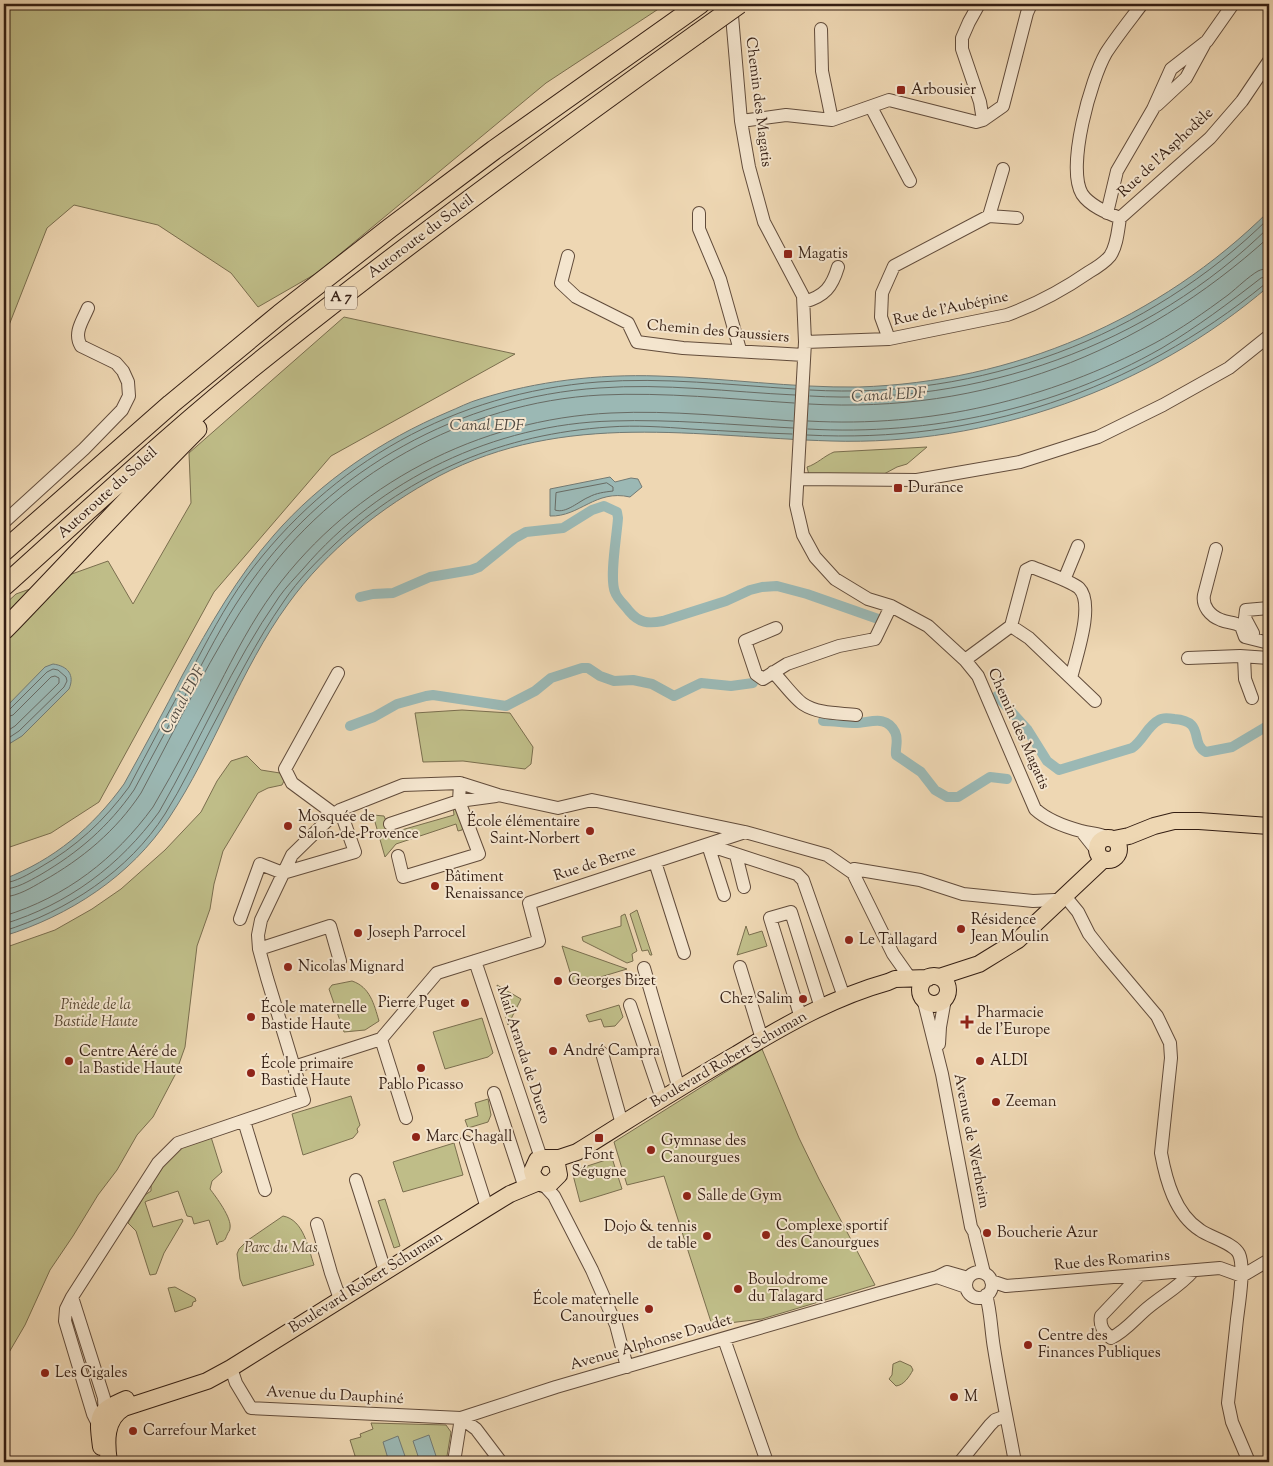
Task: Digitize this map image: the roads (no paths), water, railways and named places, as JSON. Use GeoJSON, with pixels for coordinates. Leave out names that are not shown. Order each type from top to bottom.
{"type":"FeatureCollection","features":[{"type":"Feature","properties":{"kind":"highway","name":"Autoroute du Soleil"},"geometry":{"type":"LineString","coordinates":[[4,586],[196,414],[269,354],[521,161],[739,4]]}},
{"type":"Feature","properties":{"kind":"highway","name":"Autoroute du Soleil"},"geometry":{"type":"LineString","coordinates":[[4,551],[172,404],[280,314],[494,150],[695,7]]}},
{"type":"Feature","properties":{"kind":"highway"},"geometry":{"type":"LineString","coordinates":[[4,630],[197,429],[265,370],[269,354]]}},
{"type":"Feature","properties":{"kind":"main road"},"geometry":{"type":"LineString","coordinates":[[898,980],[926,1001],[938,1004],[979,964],[1018,940],[1034,926],[1100,854],[1114,858],[1113,842],[1164,823],[1199,820],[1269,826]]}},
{"type":"Feature","properties":{"kind":"main road","name":"Boulevard Robert Schuman"},"geometry":{"type":"LineString","coordinates":[[104,1422],[111,1420],[117,1412],[124,1408],[207,1382],[487,1208],[544,1176],[577,1152],[662,1098],[801,1018],[844,997],[898,980],[934,977],[979,964]]}},
{"type":"Feature","properties":{"kind":"main road"},"geometry":{"type":"LineString","coordinates":[[922,997],[921,987],[924,980],[934,977],[948,985],[946,996]]}},
{"type":"Feature","properties":{"kind":"main road","name":"Boulevard Robert Schuman"},"geometry":{"type":"LineString","coordinates":[[104,1422],[126,1399],[204,1374],[227,1370]]}},
{"type":"Feature","properties":{"kind":"main road"},"geometry":{"type":"LineString","coordinates":[[100,1462],[104,1422]]}},
{"type":"Feature","properties":{"kind":"main road","name":"Boulevard Robert Schuman"},"geometry":{"type":"LineString","coordinates":[[104,1422],[110,1462]]}},
{"type":"Feature","properties":{"kind":"street","name":"Chemin des Magatis"},"geometry":{"type":"LineString","coordinates":[[731,4],[742,121],[749,167],[764,222],[803,296],[804,302],[805,342],[796,505],[803,536],[815,557],[835,579],[868,599],[891,606],[928,626],[965,660],[978,676],[1036,809],[1042,815],[1082,832],[1096,833],[1113,842]]}},
{"type":"Feature","properties":{"kind":"street"},"geometry":{"type":"LineString","coordinates":[[979,4],[962,38],[962,49],[980,102],[983,120]]}},
{"type":"Feature","properties":{"kind":"street"},"geometry":{"type":"LineString","coordinates":[[742,121],[786,115],[832,120],[885,101],[894,101],[976,122],[983,120],[1003,106],[1031,4]]}},
{"type":"Feature","properties":{"kind":"street"},"geometry":{"type":"LineString","coordinates":[[1120,218],[1088,202],[1081,192],[1078,179],[1079,139],[1089,97],[1106,54],[1142,4]]}},
{"type":"Feature","properties":{"kind":"street"},"geometry":{"type":"LineString","coordinates":[[1107,213],[1117,171],[1153,109],[1186,78],[1207,41],[1233,4]]}},
{"type":"Feature","properties":{"kind":"street"},"geometry":{"type":"LineString","coordinates":[[821,29],[822,71],[832,120]]}},
{"type":"Feature","properties":{"kind":"street","name":"Rue de l'Asphodèle"},"geometry":{"type":"LineString","coordinates":[[1120,218],[1210,138],[1242,101],[1269,61]]}},
{"type":"Feature","properties":{"kind":"street"},"geometry":{"type":"LineString","coordinates":[[871,107],[910,181]]}},
{"type":"Feature","properties":{"kind":"street"},"geometry":{"type":"LineString","coordinates":[[989,216],[1003,169]]}},
{"type":"Feature","properties":{"kind":"street"},"geometry":{"type":"LineString","coordinates":[[700,213],[698,229],[720,279],[740,350]]}},
{"type":"Feature","properties":{"kind":"street"},"geometry":{"type":"LineString","coordinates":[[889,339],[882,317],[882,293],[894,266],[989,216],[1017,218]]}},
{"type":"Feature","properties":{"kind":"street","name":"Rue de l'Aubépine"},"geometry":{"type":"LineString","coordinates":[[805,342],[889,339],[1007,315],[1061,292],[1110,256],[1116,243],[1120,218]]}},
{"type":"Feature","properties":{"kind":"street","name":"Chemin des Gaussiers"},"geometry":{"type":"LineString","coordinates":[[568,256],[561,283],[576,297],[628,323],[637,342],[683,348],[804,355]]}},
{"type":"Feature","properties":{"kind":"street"},"geometry":{"type":"LineString","coordinates":[[804,302],[821,295],[833,282],[838,266]]}},
{"type":"Feature","properties":{"kind":"street"},"geometry":{"type":"LineString","coordinates":[[4,522],[122,410],[129,396],[128,382],[124,371],[116,363],[81,346],[78,342],[77,332],[88,308]]}},
{"type":"Feature","properties":{"kind":"street"},"geometry":{"type":"LineString","coordinates":[[798,479],[917,480],[1020,462],[1098,437],[1163,405],[1229,368],[1269,336]]}},
{"type":"Feature","properties":{"kind":"street"},"geometry":{"type":"LineString","coordinates":[[1064,580],[1078,546]]}},
{"type":"Feature","properties":{"kind":"street"},"geometry":{"type":"LineString","coordinates":[[1216,549],[1203,601],[1206,609],[1221,620],[1234,622],[1241,626],[1244,637],[1266,642]]}},
{"type":"Feature","properties":{"kind":"street"},"geometry":{"type":"LineString","coordinates":[[965,660],[1012,626],[1026,570],[1032,567],[1077,586],[1085,595],[1087,612],[1072,678]]}},
{"type":"Feature","properties":{"kind":"street"},"geometry":{"type":"LineString","coordinates":[[776,628],[744,641],[756,674],[763,679],[787,664],[839,646],[875,639],[891,606]]}},
{"type":"Feature","properties":{"kind":"street"},"geometry":{"type":"LineString","coordinates":[[1266,642],[1251,631],[1245,618],[1246,610],[1269,608]]}},
{"type":"Feature","properties":{"kind":"street"},"geometry":{"type":"LineString","coordinates":[[1012,626],[1029,638],[1095,701]]}},
{"type":"Feature","properties":{"kind":"street"},"geometry":{"type":"LineString","coordinates":[[1244,657],[1245,679],[1252,698]]}},
{"type":"Feature","properties":{"kind":"street"},"geometry":{"type":"LineString","coordinates":[[1188,658],[1269,658]]}},
{"type":"Feature","properties":{"kind":"street"},"geometry":{"type":"LineString","coordinates":[[773,672],[801,703],[808,707],[816,711],[856,715]]}},
{"type":"Feature","properties":{"kind":"street"},"geometry":{"type":"LineString","coordinates":[[240,919],[260,864],[283,873],[355,852],[337,812],[292,783],[285,769],[338,673]]}},
{"type":"Feature","properties":{"kind":"street"},"geometry":{"type":"LineString","coordinates":[[398,856],[404,877],[479,854],[459,801],[460,783]]}},
{"type":"Feature","properties":{"kind":"street"},"geometry":{"type":"LineString","coordinates":[[104,1422],[104,1398],[72,1297],[158,1163],[178,1143],[304,1100],[259,949],[258,935],[261,920],[292,855],[337,812],[403,785],[460,783],[498,795],[558,808],[592,800],[745,832],[827,855],[853,873],[894,954],[898,980]]}},
{"type":"Feature","properties":{"kind":"street"},"geometry":{"type":"LineString","coordinates":[[390,824],[459,801],[498,795]]}},
{"type":"Feature","properties":{"kind":"street"},"geometry":{"type":"LineString","coordinates":[[692,822],[709,832],[724,895]]}},
{"type":"Feature","properties":{"kind":"street","name":"Rue de Berne"},"geometry":{"type":"LineString","coordinates":[[475,961],[539,941],[528,903],[745,832]]}},
{"type":"Feature","properties":{"kind":"street"},"geometry":{"type":"LineString","coordinates":[[1082,832],[1100,854]]}},
{"type":"Feature","properties":{"kind":"street"},"geometry":{"type":"LineString","coordinates":[[712,843],[736,855],[797,874],[803,880],[844,997]]}},
{"type":"Feature","properties":{"kind":"street"},"geometry":{"type":"LineString","coordinates":[[736,855],[744,887]]}},
{"type":"Feature","properties":{"kind":"street"},"geometry":{"type":"LineString","coordinates":[[656,862],[684,953]]}},
{"type":"Feature","properties":{"kind":"street"},"geometry":{"type":"LineString","coordinates":[[854,869],[920,880],[963,894],[1056,902],[1078,912],[1089,934],[1157,1016],[1170,1043],[1171,1058],[1162,1153],[1166,1177],[1174,1197],[1188,1220],[1199,1230],[1231,1246],[1239,1253],[1242,1276],[1228,1403],[1232,1422],[1249,1462]]}},
{"type":"Feature","properties":{"kind":"street"},"geometry":{"type":"LineString","coordinates":[[801,1018],[770,918],[791,912],[821,1008]]}},
{"type":"Feature","properties":{"kind":"street"},"geometry":{"type":"LineString","coordinates":[[259,949],[330,926],[340,961]]}},
{"type":"Feature","properties":{"kind":"street"},"geometry":{"type":"LineString","coordinates":[[294,1067],[381,1038],[438,973],[475,961]]}},
{"type":"Feature","properties":{"kind":"street","name":"Mail Aranda de Duero"},"geometry":{"type":"LineString","coordinates":[[475,961],[544,1176]]}},
{"type":"Feature","properties":{"kind":"street"},"geometry":{"type":"LineString","coordinates":[[740,967],[762,1039]]}},
{"type":"Feature","properties":{"kind":"street"},"geometry":{"type":"LineString","coordinates":[[644,968],[679,1088]]}},
{"type":"Feature","properties":{"kind":"street","name":"Avenue de Wertheim"},"geometry":{"type":"LineString","coordinates":[[939,1061],[940,1027],[946,996]]}},
{"type":"Feature","properties":{"kind":"street","name":"Avenue de Wertheim"},"geometry":{"type":"LineString","coordinates":[[922,997],[939,1061],[971,1227],[974,1232],[979,1285],[991,1328],[1015,1462]]}},
{"type":"Feature","properties":{"kind":"street"},"geometry":{"type":"LineString","coordinates":[[630,1005],[662,1098]]}},
{"type":"Feature","properties":{"kind":"street"},"geometry":{"type":"LineString","coordinates":[[381,1038],[406,1118]]}},
{"type":"Feature","properties":{"kind":"street"},"geometry":{"type":"LineString","coordinates":[[602,1053],[622,1124]]}},
{"type":"Feature","properties":{"kind":"street"},"geometry":{"type":"LineString","coordinates":[[494,1093],[544,1176],[592,1270],[616,1325],[626,1367]]}},
{"type":"Feature","properties":{"kind":"street"},"geometry":{"type":"LineString","coordinates":[[244,1121],[265,1190]]}},
{"type":"Feature","properties":{"kind":"street"},"geometry":{"type":"LineString","coordinates":[[466,1142],[487,1208]]}},
{"type":"Feature","properties":{"kind":"street"},"geometry":{"type":"LineString","coordinates":[[356,1180],[385,1271]]}},
{"type":"Feature","properties":{"kind":"street"},"geometry":{"type":"LineString","coordinates":[[317,1224],[340,1298]]}},
{"type":"Feature","properties":{"kind":"street"},"geometry":{"type":"LineString","coordinates":[[1220,1268],[1239,1253]]}},
{"type":"Feature","properties":{"kind":"street"},"geometry":{"type":"LineString","coordinates":[[1242,1276],[1269,1260]]}},
{"type":"Feature","properties":{"kind":"street"},"geometry":{"type":"LineString","coordinates":[[1220,1268],[1242,1276]]}},
{"type":"Feature","properties":{"kind":"street","name":"Rue des Romarins"},"geometry":{"type":"LineString","coordinates":[[979,1285],[1006,1286],[1220,1268]]}},
{"type":"Feature","properties":{"kind":"street"},"geometry":{"type":"LineString","coordinates":[[1140,1275],[1101,1316],[1100,1322],[1103,1332],[1111,1338],[1121,1334],[1152,1304],[1185,1280],[1193,1270]]}},
{"type":"Feature","properties":{"kind":"street","name":"Avenue Alphonse Daudet"},"geometry":{"type":"LineString","coordinates":[[461,1418],[556,1387],[936,1277],[979,1285]]}},
{"type":"Feature","properties":{"kind":"street"},"geometry":{"type":"LineString","coordinates":[[724,1339],[766,1462]]}},
{"type":"Feature","properties":{"kind":"street","name":"Avenue du Dauphiné"},"geometry":{"type":"LineString","coordinates":[[227,1370],[251,1408],[461,1418]]}},
{"type":"Feature","properties":{"kind":"street"},"geometry":{"type":"LineString","coordinates":[[960,1462],[990,1425],[995,1420],[1006,1416]]}},
{"type":"Feature","properties":{"kind":"street"},"geometry":{"type":"LineString","coordinates":[[454,1462],[461,1418],[476,1430],[502,1462]]}},
{"type":"Feature","properties":{"kind":"water","name":"Canal EDF"},"geometry":{"type":"Polygon","coordinates":[[[1269,211],[1269,286],[1222,322],[1172,354],[1119,382],[1064,404],[1007,421],[949,433],[890,440],[831,441],[632,432],[583,435],[535,442],[487,455],[417,488],[356,531],[303,584],[288,604],[255,656],[185,792],[154,839],[117,876],[97,891],[52,917],[4,936],[4,879],[56,852],[86,828],[112,800],[124,784],[214,620],[236,585],[261,551],[292,515],[332,480],[376,449],[400,435],[476,400],[546,383],[568,380],[613,376],[658,376],[809,386],[859,387],[916,382],[973,373],[1027,358],[1080,338],[1132,313],[1180,284],[1226,250],[1269,211]]]}},
{"type":"Feature","properties":{"kind":"water"},"geometry":{"type":"Polygon","coordinates":[[[610,477],[615,482],[631,478],[638,479],[642,487],[630,497],[607,497],[561,515],[550,516],[550,489],[610,477]]]}},
{"type":"Feature","properties":{"kind":"water"},"geometry":{"type":"Polygon","coordinates":[[[53,664],[63,667],[71,675],[69,689],[22,736],[4,747],[4,709],[45,667],[53,664]]]}},
{"type":"Feature","properties":{"kind":"water"},"geometry":{"type":"Polygon","coordinates":[[[429,1435],[438,1462],[420,1462],[413,1441],[429,1435]]]}},
{"type":"Feature","properties":{"kind":"water"},"geometry":{"type":"Polygon","coordinates":[[[398,1436],[407,1462],[389,1462],[383,1442],[398,1436]]]}},
{"type":"Feature","properties":{"kind":"waterway"},"geometry":{"type":"LineString","coordinates":[[360,597],[393,593],[430,577],[471,570],[479,567],[515,538],[526,532],[563,528],[592,510],[604,506],[617,512],[618,518],[613,567],[615,592],[619,600],[640,620],[648,622],[663,621],[726,601],[750,590],[777,586],[807,594],[881,620]]}},
{"type":"Feature","properties":{"kind":"waterway"},"geometry":{"type":"LineString","coordinates":[[350,726],[374,717],[397,704],[433,695],[506,706],[535,691],[551,678],[582,668],[588,668],[600,676],[614,681],[633,680],[652,684],[674,696],[701,683],[731,686],[753,683]]}},
{"type":"Feature","properties":{"kind":"waterway"},"geometry":{"type":"LineString","coordinates":[[997,696],[1027,729],[1047,761],[1059,770],[1132,748],[1151,726],[1162,718],[1184,721],[1190,724],[1194,728],[1198,743],[1206,752],[1232,747],[1269,725]]}},
{"type":"Feature","properties":{"kind":"waterway"},"geometry":{"type":"LineString","coordinates":[[823,721],[855,723],[882,721],[887,723],[896,735],[896,755],[921,772],[935,790],[947,797],[958,797],[990,777],[1007,779]]}},
{"type":"Feature","properties":{"kind":"place","name":"Arbousier"},"geometry":{"type":"Point","coordinates":[901,90]}},
{"type":"Feature","properties":{"kind":"place","name":"Magatis"},"geometry":{"type":"Point","coordinates":[788,254]}},
{"type":"Feature","properties":{"kind":"place","name":"Durance"},"geometry":{"type":"Point","coordinates":[898,488]}},
{"type":"Feature","properties":{"kind":"place","name":"Mosquée de Salon-de-Provence"},"geometry":{"type":"Point","coordinates":[288,826]}},
{"type":"Feature","properties":{"kind":"place","name":"École élémentaire Saint-Norbert"},"geometry":{"type":"Point","coordinates":[590,831]}},
{"type":"Feature","properties":{"kind":"place","name":"Bâtiment Renaissance"},"geometry":{"type":"Point","coordinates":[435,886]}},
{"type":"Feature","properties":{"kind":"place","name":"Résidence Jean Moulin"},"geometry":{"type":"Point","coordinates":[961,929]}},
{"type":"Feature","properties":{"kind":"place","name":"Joseph Parrocel"},"geometry":{"type":"Point","coordinates":[358,933]}},
{"type":"Feature","properties":{"kind":"place","name":"Le Tallagard"},"geometry":{"type":"Point","coordinates":[849,940]}},
{"type":"Feature","properties":{"kind":"place","name":"Nicolas Mignard"},"geometry":{"type":"Point","coordinates":[288,967]}},
{"type":"Feature","properties":{"kind":"place","name":"Georges Bizet"},"geometry":{"type":"Point","coordinates":[558,981]}},
{"type":"Feature","properties":{"kind":"place","name":"Chez Salim"},"geometry":{"type":"Point","coordinates":[803,999]}},
{"type":"Feature","properties":{"kind":"place","name":"Pierre Puget"},"geometry":{"type":"Point","coordinates":[465,1003]}},
{"type":"Feature","properties":{"kind":"place","name":"École maternelle Bastide Haute"},"geometry":{"type":"Point","coordinates":[251,1017]}},
{"type":"Feature","properties":{"kind":"place","name":"Pharmacie de l'Europe"},"geometry":{"type":"Point","coordinates":[967,1022]}},
{"type":"Feature","properties":{"kind":"place","name":"André Campra"},"geometry":{"type":"Point","coordinates":[553,1051]}},
{"type":"Feature","properties":{"kind":"place","name":"Centre Aéré de la Bastide Haute"},"geometry":{"type":"Point","coordinates":[69,1061]}},
{"type":"Feature","properties":{"kind":"place","name":"ALDI"},"geometry":{"type":"Point","coordinates":[980,1061]}},
{"type":"Feature","properties":{"kind":"place","name":"Pablo Picasso"},"geometry":{"type":"Point","coordinates":[421,1068]}},
{"type":"Feature","properties":{"kind":"place","name":"École primaire Bastide Haute"},"geometry":{"type":"Point","coordinates":[251,1073]}},
{"type":"Feature","properties":{"kind":"place","name":"Zeeman"},"geometry":{"type":"Point","coordinates":[996,1102]}},
{"type":"Feature","properties":{"kind":"place","name":"Marc Chagall"},"geometry":{"type":"Point","coordinates":[416,1137]}},
{"type":"Feature","properties":{"kind":"place","name":"Font Ségugne"},"geometry":{"type":"Point","coordinates":[599,1138]}},
{"type":"Feature","properties":{"kind":"place","name":"Gymnase des Canourgues"},"geometry":{"type":"Point","coordinates":[651,1150]}},
{"type":"Feature","properties":{"kind":"place","name":"Salle de Gym"},"geometry":{"type":"Point","coordinates":[687,1196]}},
{"type":"Feature","properties":{"kind":"place","name":"Boucherie Azur"},"geometry":{"type":"Point","coordinates":[987,1233]}},
{"type":"Feature","properties":{"kind":"place","name":"Complexe sportif des Canourgues"},"geometry":{"type":"Point","coordinates":[766,1235]}},
{"type":"Feature","properties":{"kind":"place","name":"Dojo & tennis de table"},"geometry":{"type":"Point","coordinates":[707,1236]}},
{"type":"Feature","properties":{"kind":"place","name":"Boulodrome du Talagard"},"geometry":{"type":"Point","coordinates":[738,1289]}},
{"type":"Feature","properties":{"kind":"place","name":"École maternelle Canourgues"},"geometry":{"type":"Point","coordinates":[649,1309]}},
{"type":"Feature","properties":{"kind":"place","name":"Centre des Finances Publiques"},"geometry":{"type":"Point","coordinates":[1028,1345]}},
{"type":"Feature","properties":{"kind":"place","name":"Les Cigales"},"geometry":{"type":"Point","coordinates":[45,1373]}},
{"type":"Feature","properties":{"kind":"place","name":"M"},"geometry":{"type":"Point","coordinates":[954,1397]}},
{"type":"Feature","properties":{"kind":"place","name":"Carrefour Market"},"geometry":{"type":"Point","coordinates":[133,1431]}},
{"type":"Feature","properties":{"kind":"park label","name":"Pinède de la Bastide Haute"},"geometry":{"type":"Point","coordinates":[96,1014]}},
{"type":"Feature","properties":{"kind":"park label","name":"Parc du Mas"},"geometry":{"type":"Point","coordinates":[281,1248]}}]}
